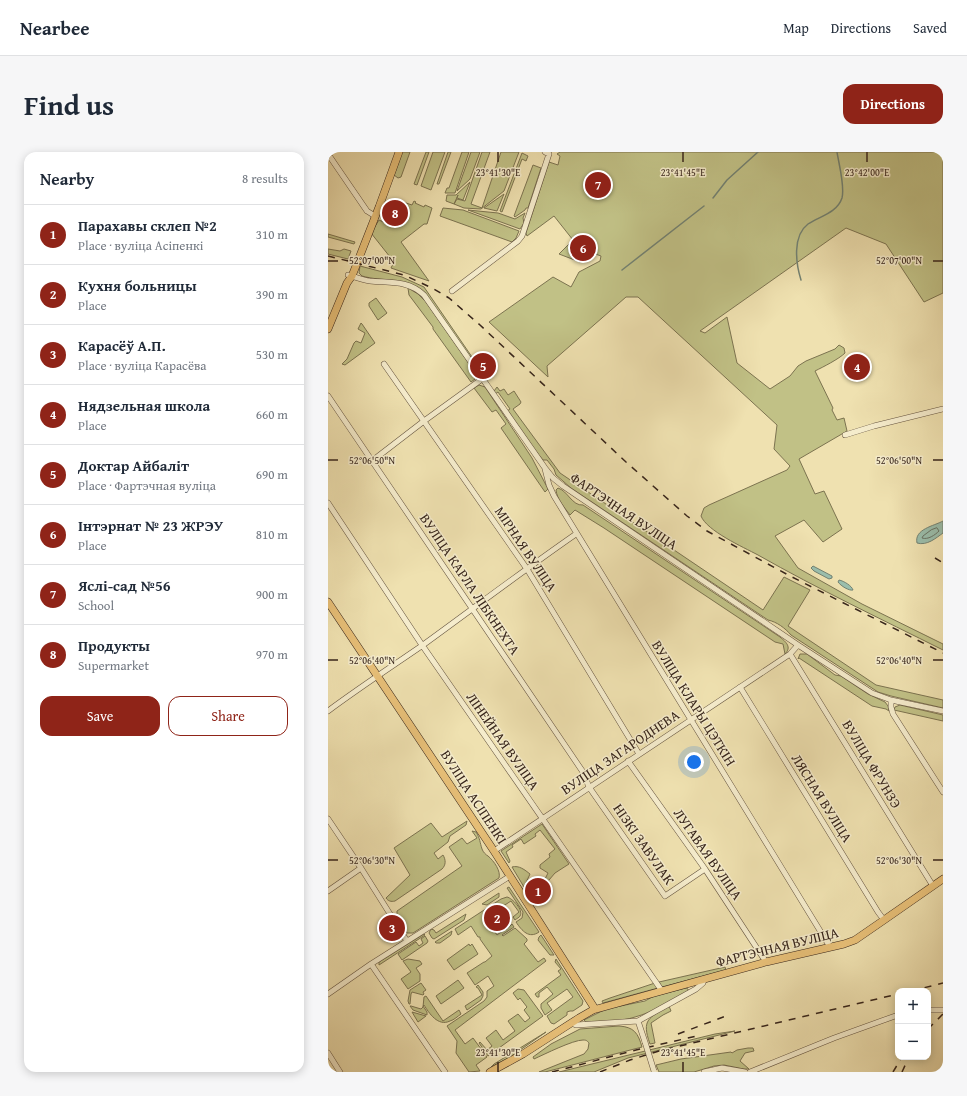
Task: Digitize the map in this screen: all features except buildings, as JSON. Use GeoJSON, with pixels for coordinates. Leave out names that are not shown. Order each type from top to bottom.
{"type":"FeatureCollection","features":[{"type":"Feature","properties":{"kind":"main road"},"geometry":{"type":"LineString","coordinates":[[373,215],[394,152]]}},
{"type":"Feature","properties":{"kind":"main road"},"geometry":{"type":"LineString","coordinates":[[328,329],[399,152]]}},
{"type":"Feature","properties":{"kind":"main road","name":"ВУЛІЦА АСІПЕНКІ"},"geometry":{"type":"LineString","coordinates":[[328,602],[599,1008]]}},
{"type":"Feature","properties":{"kind":"main road","name":"ФАРТЭЧНАЯ ВУЛІЦА"},"geometry":{"type":"LineString","coordinates":[[490,1072],[534,1048],[589,1012],[599,1008],[766,962],[844,944],[855,940],[943,879]]}},
{"type":"Feature","properties":{"kind":"street"},"geometry":{"type":"LineString","coordinates":[[452,291],[521,237],[549,154],[545,152]]}},
{"type":"Feature","properties":{"kind":"street"},"geometry":{"type":"LineString","coordinates":[[328,154],[367,211],[373,215]]}},
{"type":"Feature","properties":{"kind":"street","name":"ФАРТЭЧНАЯ ВУЛІЦА"},"geometry":{"type":"LineString","coordinates":[[350,275],[368,280],[402,283],[420,291],[433,306],[482,379],[545,468],[553,478],[574,494],[872,693],[891,700],[943,711]]}},
{"type":"Feature","properties":{"kind":"street","name":"МІРНАЯ ВУЛІЦА"},"geometry":{"type":"LineString","coordinates":[[384,364],[527,569],[639,754]]}},
{"type":"Feature","properties":{"kind":"street"},"geometry":{"type":"LineString","coordinates":[[372,461],[482,379]]}},
{"type":"Feature","properties":{"kind":"street","name":"ВУЛІЦА КАРЛА ЛІБКНЕХТА"},"geometry":{"type":"LineString","coordinates":[[328,396],[583,772],[589,787]]}},
{"type":"Feature","properties":{"kind":"street"},"geometry":{"type":"LineString","coordinates":[[846,435],[874,426],[943,409]]}},
{"type":"Feature","properties":{"kind":"street","name":"ВУЛІЦА КЛАРЫ ЦЭТКІН"},"geometry":{"type":"LineString","coordinates":[[545,468],[551,492],[830,947]]}},
{"type":"Feature","properties":{"kind":"street","name":"ЛІНЕЙНАЯ ВУЛІЦА"},"geometry":{"type":"LineString","coordinates":[[328,503],[422,645],[662,991]]}},
{"type":"Feature","properties":{"kind":"street"},"geometry":{"type":"LineString","coordinates":[[328,711],[576,534]]}},
{"type":"Feature","properties":{"kind":"street","name":"ВУЛІЦА ЗАГАРОДНЕВА"},"geometry":{"type":"LineString","coordinates":[[494,851],[790,654],[798,645]]}},
{"type":"Feature","properties":{"kind":"street","name":"ВУЛІЦА ФРУНЗЭ"},"geometry":{"type":"LineString","coordinates":[[790,654],[933,886]]}},
{"type":"Feature","properties":{"kind":"street","name":"ЛЯСНАЯ ВУЛІЦА"},"geometry":{"type":"LineString","coordinates":[[740,687],[884,920]]}},
{"type":"Feature","properties":{"kind":"street"},"geometry":{"type":"LineString","coordinates":[[891,700],[890,707],[893,714],[943,792]]}},
{"type":"Feature","properties":{"kind":"street","name":"ЛУГАВАЯ ВУЛІЦА"},"geometry":{"type":"LineString","coordinates":[[628,761],[705,869],[766,962]]}},
{"type":"Feature","properties":{"kind":"street","name":"НІЗКІ ЗАВУЛАК"},"geometry":{"type":"LineString","coordinates":[[589,787],[665,896],[705,869]]}},
{"type":"Feature","properties":{"kind":"street"},"geometry":{"type":"LineString","coordinates":[[328,818],[407,942]]}},
{"type":"Feature","properties":{"kind":"street"},"geometry":{"type":"LineString","coordinates":[[328,891],[361,868]]}},
{"type":"Feature","properties":{"kind":"street"},"geometry":{"type":"LineString","coordinates":[[328,994],[371,964],[510,876]]}},
{"type":"Feature","properties":{"kind":"street"},"geometry":{"type":"LineString","coordinates":[[371,964],[445,1072]]}},
{"type":"Feature","properties":{"kind":"street"},"geometry":{"type":"LineString","coordinates":[[571,1023],[576,1025],[638,1021],[696,989],[703,983],[704,980]]}},
{"type":"Feature","properties":{"kind":"street"},"geometry":{"type":"LineString","coordinates":[[931,1010],[943,1010]]}},
{"type":"Feature","properties":{"kind":"street"},"geometry":{"type":"LineString","coordinates":[[750,1072],[834,1038],[895,1016]]}},
{"type":"Feature","properties":{"kind":"street"},"geometry":{"type":"LineString","coordinates":[[638,1021],[654,1071]]}},
{"type":"Feature","properties":{"kind":"street"},"geometry":{"type":"LineString","coordinates":[[328,1053],[340,1072]]}},
{"type":"Feature","properties":{"kind":"street"},"geometry":{"type":"LineString","coordinates":[[722,1068],[730,1072]]}},
{"type":"Feature","properties":{"kind":"street"},"geometry":{"type":"LineString","coordinates":[[704,1072],[722,1068],[745,1072]]}},
{"type":"Feature","properties":{"kind":"green space"},"geometry":{"type":"Polygon","coordinates":[[[402,152],[410,152],[401,177],[398,178],[394,175],[402,152]]]}},
{"type":"Feature","properties":{"kind":"green space"},"geometry":{"type":"Polygon","coordinates":[[[426,152],[429,152],[417,185],[414,184],[426,152]]]}},
{"type":"Feature","properties":{"kind":"green space"},"geometry":{"type":"Polygon","coordinates":[[[433,152],[445,152],[431,190],[421,186],[433,152]]]}},
{"type":"Feature","properties":{"kind":"green space"},"geometry":{"type":"Polygon","coordinates":[[[448,152],[451,152],[439,184],[437,184],[448,152]]]}},
{"type":"Feature","properties":{"kind":"green space"},"geometry":{"type":"Polygon","coordinates":[[[462,152],[469,152],[455,193],[445,193],[447,188],[449,188],[462,152]]]}},
{"type":"Feature","properties":{"kind":"green space"},"geometry":{"type":"Polygon","coordinates":[[[471,152],[480,152],[470,179],[457,191],[471,152]]]}},
{"type":"Feature","properties":{"kind":"green space"},"geometry":{"type":"Polygon","coordinates":[[[482,152],[490,152],[471,204],[482,208],[501,152],[519,152],[504,191],[481,209],[464,208],[454,204],[457,199],[465,201],[482,152]]]}},
{"type":"Feature","properties":{"kind":"green space"},"geometry":{"type":"Polygon","coordinates":[[[560,152],[943,152],[943,293],[924,302],[886,244],[846,228],[700,331],[705,333],[727,317],[737,363],[770,389],[790,376],[798,366],[806,361],[835,349],[839,345],[844,348],[845,353],[831,363],[815,371],[833,408],[832,410],[837,420],[844,418],[847,431],[799,459],[815,494],[824,491],[842,529],[823,542],[804,520],[775,536],[798,568],[862,604],[943,644],[943,650],[781,568],[718,533],[705,522],[701,516],[704,508],[787,470],[790,466],[774,449],[777,425],[638,297],[626,297],[547,366],[548,377],[489,322],[553,277],[571,287],[579,272],[600,261],[601,256],[587,251],[583,260],[580,262],[559,254],[573,240],[554,216],[527,236],[526,233],[549,162],[558,165],[560,156],[557,154],[560,152]]]}},
{"type":"Feature","properties":{"kind":"green space"},"geometry":{"type":"Polygon","coordinates":[[[522,153],[528,156],[526,161],[522,159],[502,212],[500,211],[522,153]]]}},
{"type":"Feature","properties":{"kind":"green space"},"geometry":{"type":"Polygon","coordinates":[[[533,165],[541,168],[528,208],[515,217],[514,216],[533,165]]]}},
{"type":"Feature","properties":{"kind":"green space"},"geometry":{"type":"Polygon","coordinates":[[[470,182],[463,200],[457,198],[458,195],[454,204],[446,201],[447,195],[456,195],[470,182]]]}},
{"type":"Feature","properties":{"kind":"green space"},"geometry":{"type":"Polygon","coordinates":[[[504,194],[497,211],[484,208],[504,194]]]}},
{"type":"Feature","properties":{"kind":"green space"},"geometry":{"type":"Polygon","coordinates":[[[414,201],[416,202],[415,203],[424,207],[425,205],[432,208],[427,224],[424,224],[401,242],[429,281],[391,268],[394,262],[371,233],[379,220],[394,227],[403,202],[412,205],[414,201]]]}},
{"type":"Feature","properties":{"kind":"green space"},"geometry":{"type":"Polygon","coordinates":[[[443,208],[463,210],[519,231],[516,238],[512,242],[440,216],[443,208]]]}},
{"type":"Feature","properties":{"kind":"green space"},"geometry":{"type":"Polygon","coordinates":[[[468,210],[498,213],[515,219],[525,213],[523,218],[524,223],[520,229],[468,210]]]}},
{"type":"Feature","properties":{"kind":"green space"},"geometry":{"type":"Polygon","coordinates":[[[328,234],[355,242],[354,244],[328,237],[328,234]]]}},
{"type":"Feature","properties":{"kind":"green space"},"geometry":{"type":"Polygon","coordinates":[[[328,249],[340,251],[344,249],[351,251],[348,259],[328,254],[328,249]]]}},
{"type":"Feature","properties":{"kind":"green space"},"geometry":{"type":"Polygon","coordinates":[[[360,266],[402,277],[424,287],[472,357],[469,356],[423,291],[401,282],[362,276],[359,273],[360,266]]]}},
{"type":"Feature","properties":{"kind":"green space"},"geometry":{"type":"Polygon","coordinates":[[[408,288],[418,294],[426,302],[475,372],[475,379],[471,382],[409,295],[408,288]]]}},
{"type":"Feature","properties":{"kind":"green space"},"geometry":{"type":"Polygon","coordinates":[[[376,298],[387,313],[378,320],[369,306],[369,303],[376,298]]]}},
{"type":"Feature","properties":{"kind":"green space"},"geometry":{"type":"Polygon","coordinates":[[[361,323],[375,343],[345,365],[342,364],[347,359],[354,343],[356,341],[361,343],[365,333],[358,329],[361,323]]]}},
{"type":"Feature","properties":{"kind":"green space"},"geometry":{"type":"Polygon","coordinates":[[[479,385],[485,387],[532,458],[548,489],[545,492],[501,428],[506,424],[496,410],[492,412],[474,388],[479,385]]]}},
{"type":"Feature","properties":{"kind":"green space"},"geometry":{"type":"Polygon","coordinates":[[[497,387],[500,391],[504,389],[508,395],[514,391],[521,402],[513,409],[560,473],[763,610],[784,577],[810,590],[788,626],[876,685],[943,700],[943,708],[878,692],[791,635],[775,622],[768,620],[571,488],[556,475],[554,469],[547,460],[543,460],[534,449],[507,411],[510,409],[498,392],[495,394],[494,391],[497,387]]]}},
{"type":"Feature","properties":{"kind":"green space"},"geometry":{"type":"Polygon","coordinates":[[[558,488],[565,492],[573,501],[579,505],[583,505],[780,637],[788,647],[785,654],[783,644],[775,642],[604,528],[575,510],[570,515],[558,497],[556,490],[558,488]]]}},
{"type":"Feature","properties":{"kind":"green space"},"geometry":{"type":"Polygon","coordinates":[[[800,654],[807,654],[835,675],[841,676],[868,694],[885,702],[889,711],[872,706],[799,658],[798,659],[800,654]]]}},
{"type":"Feature","properties":{"kind":"green space"},"geometry":{"type":"Polygon","coordinates":[[[900,705],[943,715],[943,721],[894,710],[895,707],[900,705]]]}},
{"type":"Feature","properties":{"kind":"green space"},"geometry":{"type":"Polygon","coordinates":[[[467,821],[466,825],[450,836],[448,842],[434,853],[438,859],[443,855],[444,857],[445,864],[442,869],[395,901],[390,901],[386,898],[410,875],[394,848],[431,823],[442,837],[467,821]]]}},
{"type":"Feature","properties":{"kind":"green space"},"geometry":{"type":"Polygon","coordinates":[[[542,824],[569,864],[555,873],[543,887],[538,885],[542,878],[545,879],[548,873],[540,868],[540,865],[550,857],[549,854],[555,849],[540,830],[535,834],[536,836],[524,844],[521,839],[512,845],[513,847],[506,852],[510,861],[509,863],[501,851],[542,824]]]}},
{"type":"Feature","properties":{"kind":"green space"},"geometry":{"type":"Polygon","coordinates":[[[472,831],[476,832],[483,851],[496,866],[499,872],[499,878],[413,933],[407,933],[397,918],[397,911],[462,866],[449,847],[462,838],[467,844],[477,838],[472,831]]]}},
{"type":"Feature","properties":{"kind":"green space"},"geometry":{"type":"Polygon","coordinates":[[[512,867],[519,867],[530,874],[524,887],[512,867]]]}},
{"type":"Feature","properties":{"kind":"green space"},"geometry":{"type":"Polygon","coordinates":[[[509,887],[539,932],[532,935],[526,933],[516,922],[522,918],[523,912],[507,888],[509,887]]]}},
{"type":"Feature","properties":{"kind":"green space"},"geometry":{"type":"Polygon","coordinates":[[[499,893],[499,897],[487,905],[482,904],[499,893]]]}},
{"type":"Feature","properties":{"kind":"green space"},"geometry":{"type":"Polygon","coordinates":[[[507,897],[519,908],[521,914],[520,916],[515,920],[513,917],[519,912],[511,901],[486,919],[497,935],[505,929],[506,930],[512,924],[514,927],[502,935],[503,936],[515,928],[527,939],[524,944],[538,962],[544,958],[546,961],[455,1030],[465,1044],[473,1038],[487,1057],[476,1065],[480,1071],[469,1072],[456,1053],[457,1041],[447,1026],[484,1001],[487,997],[487,991],[494,986],[488,976],[475,985],[467,973],[492,956],[471,926],[458,935],[455,929],[501,899],[507,897]]]}},
{"type":"Feature","properties":{"kind":"green space"},"geometry":{"type":"Polygon","coordinates":[[[466,914],[464,920],[434,939],[432,938],[429,933],[431,929],[436,933],[466,914]]]}},
{"type":"Feature","properties":{"kind":"green space"},"geometry":{"type":"Polygon","coordinates":[[[452,931],[451,935],[440,943],[435,942],[452,931]]]}},
{"type":"Feature","properties":{"kind":"green space"},"geometry":{"type":"Polygon","coordinates":[[[424,934],[425,935],[379,965],[379,962],[424,934]]]}},
{"type":"Feature","properties":{"kind":"green space"},"geometry":{"type":"Polygon","coordinates":[[[541,935],[554,955],[550,955],[538,940],[541,935]]]}},
{"type":"Feature","properties":{"kind":"green space"},"geometry":{"type":"Polygon","coordinates":[[[425,936],[428,941],[427,943],[402,960],[398,954],[416,942],[419,946],[423,943],[421,939],[425,936]]]}},
{"type":"Feature","properties":{"kind":"green space"},"geometry":{"type":"Polygon","coordinates":[[[469,944],[470,946],[472,944],[478,954],[454,970],[447,960],[469,944]]]}},
{"type":"Feature","properties":{"kind":"green space"},"geometry":{"type":"Polygon","coordinates":[[[408,959],[420,961],[422,964],[416,968],[420,974],[420,981],[408,989],[401,979],[411,972],[403,961],[408,959]]]}},
{"type":"Feature","properties":{"kind":"green space"},"geometry":{"type":"Polygon","coordinates":[[[556,959],[583,1001],[582,1005],[573,1011],[567,1012],[567,1015],[554,1024],[551,1023],[547,1016],[573,997],[567,989],[547,1003],[552,1010],[545,1015],[541,1008],[541,1004],[553,994],[547,987],[539,993],[539,997],[535,994],[561,975],[558,971],[561,969],[555,962],[556,959]]]}},
{"type":"Feature","properties":{"kind":"green space"},"geometry":{"type":"Polygon","coordinates":[[[725,967],[726,970],[662,987],[659,982],[725,967]]]}},
{"type":"Feature","properties":{"kind":"green space"},"geometry":{"type":"Polygon","coordinates":[[[458,980],[464,988],[441,1004],[436,996],[458,980]]]}},
{"type":"Feature","properties":{"kind":"green space"},"geometry":{"type":"Polygon","coordinates":[[[421,983],[426,990],[423,992],[424,994],[412,992],[409,1004],[408,1001],[410,990],[421,983]]]}},
{"type":"Feature","properties":{"kind":"green space"},"geometry":{"type":"Polygon","coordinates":[[[655,983],[658,988],[603,1003],[602,1001],[610,998],[655,983]]]}},
{"type":"Feature","properties":{"kind":"green space"},"geometry":{"type":"Polygon","coordinates":[[[478,985],[483,992],[483,996],[481,1000],[467,1010],[465,1006],[482,995],[476,987],[478,985]]]}},
{"type":"Feature","properties":{"kind":"green space"},"geometry":{"type":"Polygon","coordinates":[[[686,988],[688,991],[642,1015],[617,1021],[586,1022],[584,1020],[606,1009],[645,1001],[654,996],[686,988]]]}},
{"type":"Feature","properties":{"kind":"green space"},"geometry":{"type":"Polygon","coordinates":[[[518,989],[524,990],[543,1016],[488,1056],[479,1043],[480,1042],[487,1050],[492,1046],[486,1038],[496,1030],[503,1040],[515,1031],[508,1021],[518,1014],[525,1022],[530,1018],[524,1010],[527,1007],[520,998],[518,1000],[513,993],[518,989]]]}},
{"type":"Feature","properties":{"kind":"green space"},"geometry":{"type":"Polygon","coordinates":[[[426,996],[443,1021],[459,1010],[461,1014],[454,1019],[442,1022],[434,1018],[424,1005],[423,1006],[424,997],[426,996]]]}},
{"type":"Feature","properties":{"kind":"green space"},"geometry":{"type":"Polygon","coordinates":[[[410,1006],[421,1009],[423,1006],[427,1012],[427,1015],[413,1010],[410,1006]]]}},
{"type":"Feature","properties":{"kind":"green space"},"geometry":{"type":"Polygon","coordinates":[[[669,1006],[671,1011],[651,1023],[655,1043],[650,1044],[646,1029],[649,1020],[656,1013],[669,1006]]]}},
{"type":"Feature","properties":{"kind":"green space"},"geometry":{"type":"Polygon","coordinates":[[[412,1012],[426,1016],[418,1022],[412,1012]]]}},
{"type":"Feature","properties":{"kind":"green space"},"geometry":{"type":"Polygon","coordinates":[[[619,1026],[632,1029],[637,1034],[642,1047],[545,1072],[539,1072],[584,1054],[588,1049],[589,1043],[584,1040],[573,1042],[534,1059],[533,1057],[551,1044],[580,1029],[619,1026]]]}},
{"type":"Feature","properties":{"kind":"green space"},"geometry":{"type":"Polygon","coordinates":[[[735,1031],[628,1058],[594,1072],[559,1072],[715,1034],[735,1031]]]}},
{"type":"Feature","properties":{"kind":"green space"},"geometry":{"type":"Polygon","coordinates":[[[546,1032],[510,1057],[491,1067],[494,1064],[546,1032]]]}},
{"type":"Feature","properties":{"kind":"green space"},"geometry":{"type":"Polygon","coordinates":[[[753,1048],[754,1051],[745,1053],[740,1061],[749,1069],[724,1065],[714,1066],[694,1072],[659,1072],[656,1065],[681,1059],[732,1053],[737,1050],[753,1048]]]}},
{"type":"Feature","properties":{"kind":"water"},"geometry":{"type":"Polygon","coordinates":[[[943,521],[943,533],[928,542],[921,544],[917,543],[917,538],[922,531],[943,521]]]}},
{"type":"Feature","properties":{"kind":"water"},"geometry":{"type":"Polygon","coordinates":[[[813,566],[832,576],[832,578],[829,579],[814,571],[811,568],[813,566]]]}},
{"type":"Feature","properties":{"kind":"water"},"geometry":{"type":"Polygon","coordinates":[[[839,580],[848,584],[853,590],[843,587],[838,582],[839,580]]]}},
{"type":"Feature","properties":{"kind":"waterway"},"geometry":{"type":"LineString","coordinates":[[713,198],[727,180],[758,152]]}},
{"type":"Feature","properties":{"kind":"waterway"},"geometry":{"type":"LineString","coordinates":[[801,280],[797,258],[797,243],[799,236],[808,224],[832,211],[840,203],[842,198],[842,182],[837,152]]}},
{"type":"Feature","properties":{"kind":"waterway"},"geometry":{"type":"LineString","coordinates":[[622,270],[704,206]]}},
{"type":"Feature","properties":{"kind":"railway"},"geometry":{"type":"LineString","coordinates":[[328,256],[404,275],[449,298],[480,325],[626,462],[687,516],[707,531],[790,576],[943,653]]}},
{"type":"Feature","properties":{"kind":"railway"},"geometry":{"type":"LineString","coordinates":[[935,558],[943,563]]}},
{"type":"Feature","properties":{"kind":"railway"},"geometry":{"type":"LineString","coordinates":[[923,988],[943,983]]}},
{"type":"Feature","properties":{"kind":"railway"},"geometry":{"type":"LineString","coordinates":[[600,1072],[630,1060],[659,1051],[895,995]]}},
{"type":"Feature","properties":{"kind":"railway"},"geometry":{"type":"LineString","coordinates":[[931,1026],[943,1014]]}},
{"type":"Feature","properties":{"kind":"railway"},"geometry":{"type":"LineString","coordinates":[[678,1034],[726,1016]]}},
{"type":"Feature","properties":{"kind":"railway"},"geometry":{"type":"LineString","coordinates":[[552,1072],[701,1035]]}},
{"type":"Feature","properties":{"kind":"railway"},"geometry":{"type":"LineString","coordinates":[[893,1072],[900,1060]]}},
{"type":"Feature","properties":{"kind":"railway"},"geometry":{"type":"LineString","coordinates":[[902,1072],[908,1060]]}},
{"type":"Feature","properties":{"kind":"place","name":"Яслі-сад №56"},"geometry":{"type":"Point","coordinates":[598,185]}},
{"type":"Feature","properties":{"kind":"place","name":"Продукты"},"geometry":{"type":"Point","coordinates":[395,213]}},
{"type":"Feature","properties":{"kind":"place","name":"Інтэрнат № 23 ЖРЭУ"},"geometry":{"type":"Point","coordinates":[583,248]}},
{"type":"Feature","properties":{"kind":"place","name":"Доктар Айбаліт"},"geometry":{"type":"Point","coordinates":[483,366]}},
{"type":"Feature","properties":{"kind":"place","name":"Нядзельная школа"},"geometry":{"type":"Point","coordinates":[857,367]}},
{"type":"Feature","properties":{"kind":"place","name":"Парахавы склеп №2"},"geometry":{"type":"Point","coordinates":[538,891]}},
{"type":"Feature","properties":{"kind":"place","name":"Кухня больницы"},"geometry":{"type":"Point","coordinates":[497,918]}},
{"type":"Feature","properties":{"kind":"place","name":"Карасёў А.П."},"geometry":{"type":"Point","coordinates":[392,928]}}]}
